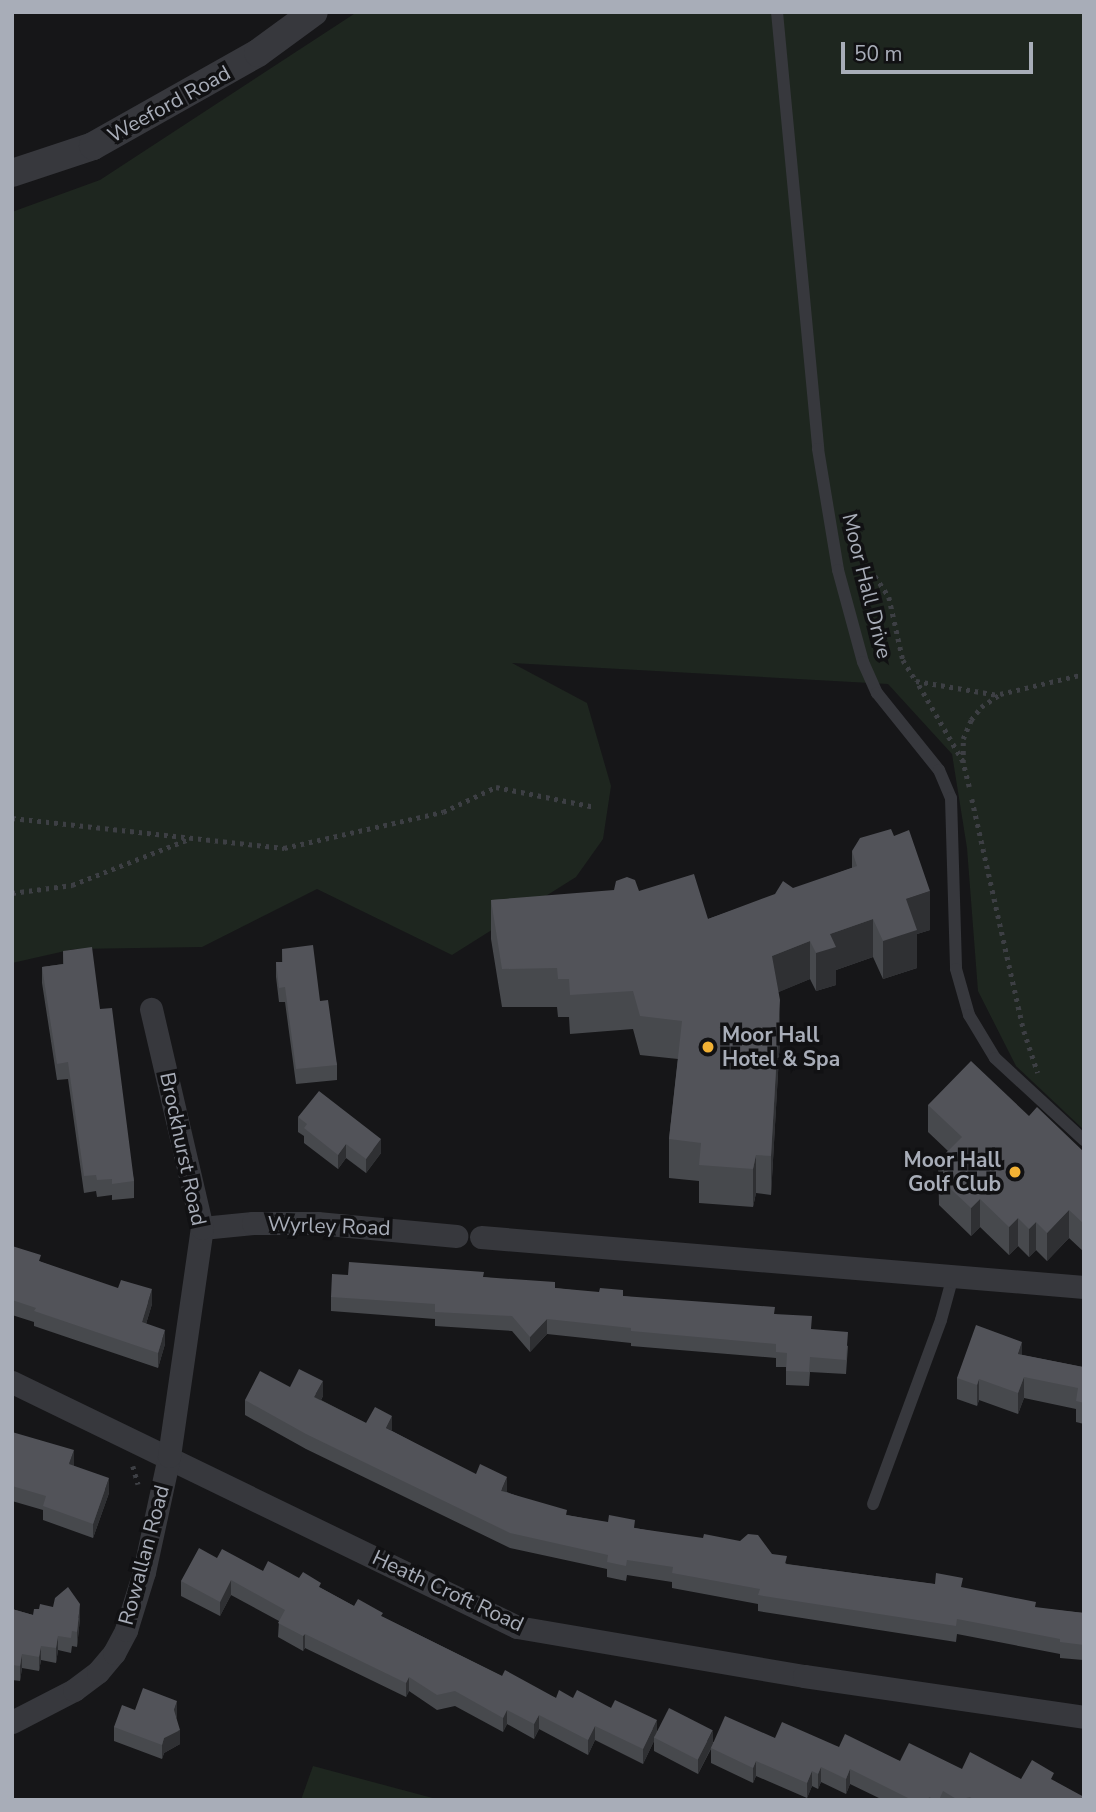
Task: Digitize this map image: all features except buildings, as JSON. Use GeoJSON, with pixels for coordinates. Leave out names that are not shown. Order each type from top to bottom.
{"type":"FeatureCollection","features":[{"type":"Feature","properties":{"kind":"street","name":"Weeford Road"},"geometry":{"type":"LineString","coordinates":[[12,173],[93,146],[258,53],[314,12]]}},
{"type":"Feature","properties":{"kind":"street","name":"Brockhurst Road"},"geometry":{"type":"LineString","coordinates":[[151,1009],[202,1228],[170,1456]]}},
{"type":"Feature","properties":{"kind":"street","name":"Wyrley Road"},"geometry":{"type":"LineString","coordinates":[[202,1228],[253,1223],[317,1223],[456,1236]]}},
{"type":"Feature","properties":{"kind":"street"},"geometry":{"type":"LineString","coordinates":[[481,1237],[1084,1287]]}},
{"type":"Feature","properties":{"kind":"street","name":"Heath Croft Road"},"geometry":{"type":"LineString","coordinates":[[12,1382],[170,1456],[517,1627],[804,1676],[1084,1717]]}},
{"type":"Feature","properties":{"kind":"street","name":"Rowallan Road"},"geometry":{"type":"LineString","coordinates":[[12,1722],[74,1690],[98,1672],[114,1653],[126,1630],[144,1572],[170,1456]]}},
{"type":"Feature","properties":{"kind":"lane","name":"Moor Hall Drive"},"geometry":{"type":"LineString","coordinates":[[777,12],[818,449],[838,570],[863,662],[877,693],[939,769],[951,798],[956,969],[970,1015],[995,1058],[1084,1140]]}},
{"type":"Feature","properties":{"kind":"lane"},"geometry":{"type":"LineString","coordinates":[[873,1504],[941,1320],[953,1276]]}},
{"type":"Feature","properties":{"kind":"path"},"geometry":{"type":"LineString","coordinates":[[874,576],[889,597],[903,660],[964,763]]}},
{"type":"Feature","properties":{"kind":"path"},"geometry":{"type":"LineString","coordinates":[[1033,1093],[1039,1079],[1037,1067],[1024,1031],[964,763],[963,739],[971,720],[981,707],[999,695],[1084,674]]}},
{"type":"Feature","properties":{"kind":"path"},"geometry":{"type":"LineString","coordinates":[[916,681],[999,695]]}},
{"type":"Feature","properties":{"kind":"path"},"geometry":{"type":"LineString","coordinates":[[12,818],[284,848],[443,812],[496,787],[595,807]]}},
{"type":"Feature","properties":{"kind":"path"},"geometry":{"type":"LineString","coordinates":[[12,893],[72,885],[190,838]]}},
{"type":"Feature","properties":{"kind":"path"},"geometry":{"type":"LineString","coordinates":[[132,1462],[139,1485],[136,1496]]}},
{"type":"Feature","properties":{"kind":"shaded area"},"geometry":{"type":"Polygon","coordinates":[[[357,12],[1084,12],[1084,1130],[1016,1066],[978,991],[967,848],[952,754],[888,684],[512,663],[587,703],[611,786],[603,839],[576,877],[452,955],[317,889],[202,947],[74,949],[12,963],[12,212],[100,180],[357,12]]]}},
{"type":"Feature","properties":{"kind":"shaded area"},"geometry":{"type":"Polygon","coordinates":[[[313,1766],[440,1800],[301,1800],[313,1766]]]}},
{"type":"Feature","properties":{"kind":"place","name":"Moor Hall Hotel & Spa"},"geometry":{"type":"Point","coordinates":[708,1047]}},
{"type":"Feature","properties":{"kind":"place","name":"Moor Hall Golf Club"},"geometry":{"type":"Point","coordinates":[1015,1172]}}]}
